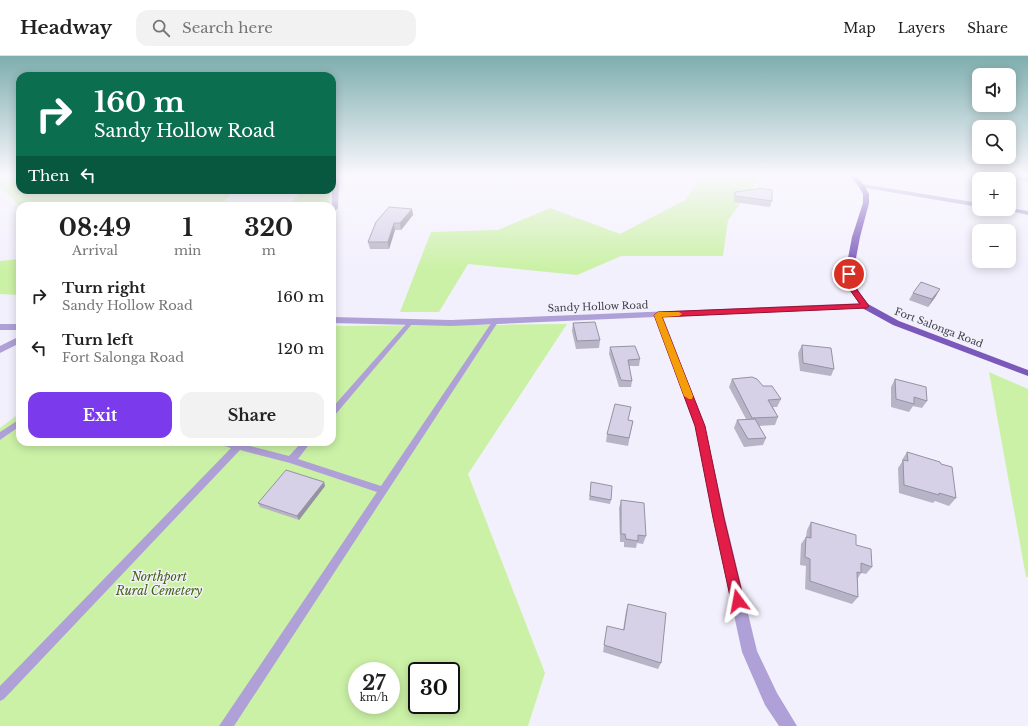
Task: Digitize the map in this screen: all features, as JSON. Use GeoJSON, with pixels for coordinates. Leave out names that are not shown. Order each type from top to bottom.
{"type":"FeatureCollection","features":[{"type":"Feature","properties":{"kind":"main road","name":"Fort Salonga Road"},"geometry":{"type":"LineString","coordinates":[[865,206],[856,237],[849,274],[854,290],[865,306],[896,323],[1028,373]]}},
{"type":"Feature","properties":{"kind":"street"},"geometry":{"type":"LineString","coordinates":[[1016,211],[1028,213]]}},
{"type":"Feature","properties":{"kind":"street","name":"Sandy Hollow Road"},"geometry":{"type":"LineString","coordinates":[[336,320],[410,323],[495,322],[865,306]]}},
{"type":"Feature","properties":{"kind":"street"},"geometry":{"type":"LineString","coordinates":[[658,315],[700,426],[719,518],[750,652],[771,699],[789,726]]}},
{"type":"Feature","properties":{"kind":"street"},"geometry":{"type":"LineString","coordinates":[[0,327],[16,326]]}},
{"type":"Feature","properties":{"kind":"street"},"geometry":{"type":"LineString","coordinates":[[0,350],[16,341]]}},
{"type":"Feature","properties":{"kind":"lane"},"geometry":{"type":"LineString","coordinates":[[226,726],[495,322]]}},
{"type":"Feature","properties":{"kind":"lane"},"geometry":{"type":"LineString","coordinates":[[336,408],[410,323]]}},
{"type":"Feature","properties":{"kind":"lane"},"geometry":{"type":"LineString","coordinates":[[0,437],[16,425]]}},
{"type":"Feature","properties":{"kind":"lane"},"geometry":{"type":"LineString","coordinates":[[0,695],[238,446],[291,460],[383,490]]}},
{"type":"Feature","properties":{"kind":"lane"},"geometry":{"type":"LineString","coordinates":[[291,460],[303,446]]}},
{"type":"Feature","properties":{"kind":"green space"},"geometry":{"type":"Polygon","coordinates":[[[673,206],[738,206],[728,220],[723,256],[621,256],[577,275],[468,264],[439,312],[400,312],[431,232],[498,230],[550,208],[620,234],[673,206]]]}},
{"type":"Feature","properties":{"kind":"green space"},"geometry":{"type":"Polygon","coordinates":[[[16,259],[16,295],[0,294],[0,261],[16,259]]]}},
{"type":"Feature","properties":{"kind":"green space","name":"Northport Rural Cemetery"},"geometry":{"type":"Polygon","coordinates":[[[567,324],[468,474],[545,673],[528,726],[0,726],[0,428],[16,416],[16,446],[336,446],[336,326],[567,324]]]}},
{"type":"Feature","properties":{"kind":"green space"},"geometry":{"type":"Polygon","coordinates":[[[989,372],[1028,389],[1028,577],[1026,577],[989,372]]]}},
{"type":"Feature","properties":{"kind":"building"},"geometry":{"type":"Polygon","coordinates":[[[389,207],[412,209],[400,223],[394,223],[388,242],[368,242],[376,222],[389,207]]]}},
{"type":"Feature","properties":{"kind":"building"},"geometry":{"type":"Polygon","coordinates":[[[921,282],[940,289],[932,299],[913,293],[921,282]]]}},
{"type":"Feature","properties":{"kind":"building"},"geometry":{"type":"Polygon","coordinates":[[[595,322],[600,340],[577,341],[573,323],[595,322]]]}},
{"type":"Feature","properties":{"kind":"building"},"geometry":{"type":"Polygon","coordinates":[[[802,345],[831,348],[834,369],[803,363],[802,345]]]}},
{"type":"Feature","properties":{"kind":"building"},"geometry":{"type":"Polygon","coordinates":[[[635,346],[640,359],[628,360],[632,381],[621,380],[610,347],[635,346]]]}},
{"type":"Feature","properties":{"kind":"building"},"geometry":{"type":"Polygon","coordinates":[[[752,377],[757,379],[763,386],[772,386],[781,399],[768,400],[778,417],[752,418],[732,379],[752,377]]]}},
{"type":"Feature","properties":{"kind":"building"},"geometry":{"type":"Polygon","coordinates":[[[895,379],[926,387],[927,401],[914,397],[914,404],[896,399],[895,379]]]}},
{"type":"Feature","properties":{"kind":"building"},"geometry":{"type":"Polygon","coordinates":[[[615,404],[631,407],[628,420],[633,421],[629,438],[607,434],[615,404]]]}},
{"type":"Feature","properties":{"kind":"building"},"geometry":{"type":"Polygon","coordinates":[[[755,419],[766,438],[748,439],[737,420],[755,419]]]}},
{"type":"Feature","properties":{"kind":"building"},"geometry":{"type":"Polygon","coordinates":[[[907,452],[952,467],[956,498],[939,493],[939,495],[904,485],[903,460],[908,461],[907,452]]]}},
{"type":"Feature","properties":{"kind":"building"},"geometry":{"type":"Polygon","coordinates":[[[286,470],[324,482],[297,516],[258,503],[286,470]]]}},
{"type":"Feature","properties":{"kind":"building"},"geometry":{"type":"Polygon","coordinates":[[[591,482],[612,486],[611,500],[590,496],[591,482]]]}},
{"type":"Feature","properties":{"kind":"building"},"geometry":{"type":"Polygon","coordinates":[[[621,500],[644,503],[646,536],[638,535],[638,541],[626,539],[625,534],[621,534],[621,500]]]}},
{"type":"Feature","properties":{"kind":"building"},"geometry":{"type":"Polygon","coordinates":[[[811,522],[856,535],[856,545],[871,549],[872,567],[861,563],[861,573],[857,572],[858,597],[810,581],[810,559],[805,557],[806,537],[811,538],[811,522]]]}},
{"type":"Feature","properties":{"kind":"building"},"geometry":{"type":"Polygon","coordinates":[[[628,604],[666,613],[661,663],[604,645],[607,626],[624,630],[628,604]]]}},
{"type":"Feature","properties":{"kind":"slow traffic"},"geometry":{"type":"LineString","coordinates":[[679,314],[658,315],[689,396]]}},
{"type":"Feature","properties":{"kind":"route"},"geometry":{"type":"LineString","coordinates":[[738,601],[700,426],[658,315],[865,306],[854,290],[849,274]]}}]}
